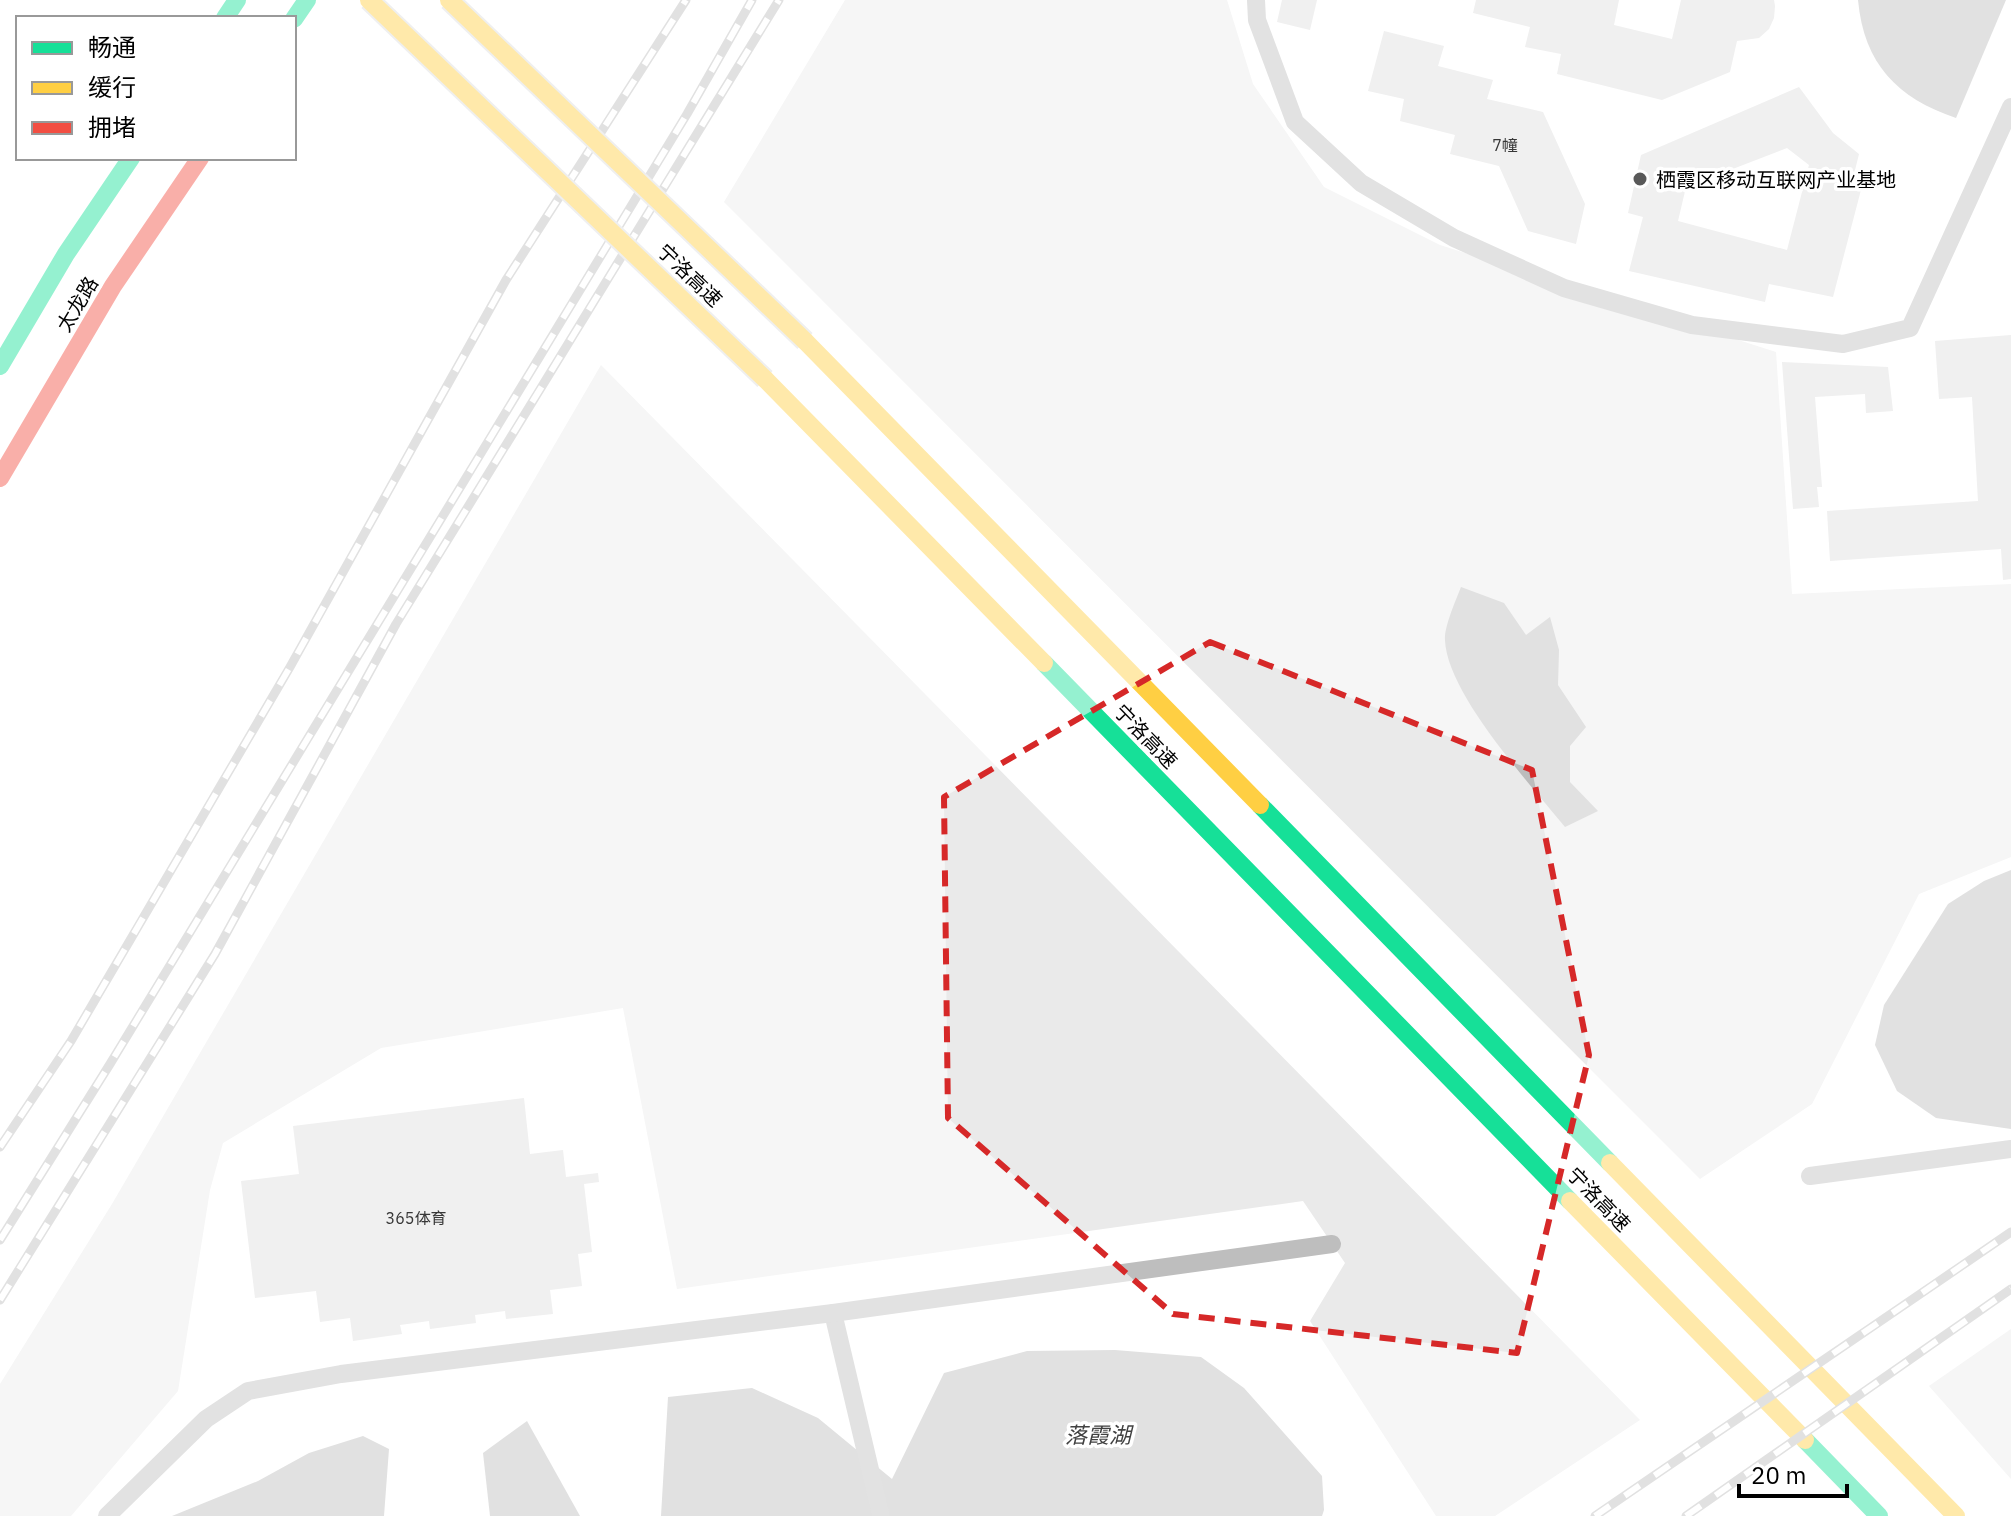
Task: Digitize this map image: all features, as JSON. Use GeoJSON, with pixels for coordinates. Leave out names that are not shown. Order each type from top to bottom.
{"type":"FeatureCollection","features":[{"type":"Feature","properties":{"kind":"main road","name":"宁洛高速"},"geometry":{"type":"LineString","coordinates":[[369,0],[765,379],[1879,1516]]}},
{"type":"Feature","properties":{"kind":"main road","name":"宁洛高速"},"geometry":{"type":"LineString","coordinates":[[449,0],[805,341],[1956,1516]]}},
{"type":"Feature","properties":{"kind":"main road","name":"太龙路"},"geometry":{"type":"LineString","coordinates":[[0,366],[66,254],[130,160]]}},
{"type":"Feature","properties":{"kind":"main road","name":"太龙路"},"geometry":{"type":"LineString","coordinates":[[0,478],[113,286],[199,160]]}},
{"type":"Feature","properties":{"kind":"lane"},"geometry":{"type":"LineString","coordinates":[[1256,0],[1257,20],[1295,122],[1361,183],[1454,238],[1564,288],[1692,325],[1843,344],[1910,328],[2011,107]]}},
{"type":"Feature","properties":{"kind":"lane"},"geometry":{"type":"LineString","coordinates":[[1810,1176],[2011,1149]]}},
{"type":"Feature","properties":{"kind":"lane"},"geometry":{"type":"LineString","coordinates":[[107,1516],[206,1419],[248,1391],[341,1374],[833,1313],[1332,1244]]}},
{"type":"Feature","properties":{"kind":"lane"},"geometry":{"type":"LineString","coordinates":[[833,1313],[881,1516]]}},
{"type":"Feature","properties":{"kind":"highlighted area"},"geometry":{"type":"Polygon","coordinates":[[[1210,642],[1532,770],[1589,1055],[1517,1353],[1173,1314],[948,1118],[944,797],[1210,642]]]}},
{"type":"Feature","properties":{"kind":"shaded area"},"geometry":{"type":"Polygon","coordinates":[[[845,0],[1227,0],[1253,84],[1324,187],[1440,245],[1776,352],[1792,594],[2011,584],[2011,857],[1919,894],[1812,1104],[1700,1179],[724,202],[845,0]]]}},
{"type":"Feature","properties":{"kind":"shaded area"},"geometry":{"type":"Polygon","coordinates":[[[601,365],[1640,1420],[1495,1516],[1436,1516],[1310,1321],[1345,1263],[1303,1201],[677,1289],[623,1008],[381,1048],[223,1143],[210,1190],[178,1391],[71,1516],[0,1516],[0,1384],[112,1204],[601,365]]]}},
{"type":"Feature","properties":{"kind":"shaded area"},"geometry":{"type":"Polygon","coordinates":[[[2011,1329],[2011,1479],[1929,1386],[2011,1329]]]}},
{"type":"Feature","properties":{"kind":"water"},"geometry":{"type":"Polygon","coordinates":[[[1858,0],[2006,0],[1956,118],[1917,100],[1887,76],[1868,43],[1858,0]]]}},
{"type":"Feature","properties":{"kind":"water"},"geometry":{"type":"Polygon","coordinates":[[[1461,587],[1504,603],[1526,635],[1550,617],[1559,650],[1558,685],[1586,727],[1570,746],[1570,782],[1598,811],[1565,827],[1475,712],[1449,662],[1445,640],[1448,621],[1461,587]]]}},
{"type":"Feature","properties":{"kind":"water"},"geometry":{"type":"Polygon","coordinates":[[[2011,870],[2011,1129],[1936,1118],[1897,1091],[1875,1045],[1884,1005],[1948,904],[1984,881],[2011,870]]]}},
{"type":"Feature","properties":{"kind":"water","name":"落霞湖"},"geometry":{"type":"Polygon","coordinates":[[[1115,1350],[1201,1357],[1244,1388],[1322,1476],[1322,1516],[661,1516],[668,1397],[752,1388],[818,1418],[892,1479],[944,1373],[1027,1351],[1115,1350]]]}},
{"type":"Feature","properties":{"kind":"water"},"geometry":{"type":"Polygon","coordinates":[[[527,1421],[580,1516],[490,1516],[483,1453],[527,1421]]]}},
{"type":"Feature","properties":{"kind":"water"},"geometry":{"type":"Polygon","coordinates":[[[363,1436],[389,1449],[384,1516],[172,1516],[258,1481],[309,1453],[363,1436]]]}},
{"type":"Feature","properties":{"kind":"building"},"geometry":{"type":"Polygon","coordinates":[[[1282,0],[1317,0],[1310,30],[1277,22],[1282,0]]]}},
{"type":"Feature","properties":{"kind":"building"},"geometry":{"type":"Polygon","coordinates":[[[1476,0],[1619,0],[1614,25],[1672,39],[1681,0],[1774,0],[1775,6],[1769,29],[1759,38],[1737,41],[1730,72],[1662,100],[1557,74],[1561,54],[1525,47],[1530,27],[1473,13],[1476,0]]]}},
{"type":"Feature","properties":{"kind":"building"},"geometry":{"type":"Polygon","coordinates":[[[1384,31],[1444,46],[1438,66],[1493,80],[1487,99],[1543,112],[1585,204],[1576,244],[1528,231],[1499,166],[1450,154],[1455,135],[1400,121],[1404,99],[1368,91],[1384,31]]]}},
{"type":"Feature","properties":{"kind":"building"},"geometry":{"type":"Polygon","coordinates":[[[1799,87],[1833,133],[1859,154],[1852,182],[1862,186],[1833,297],[1769,284],[1765,302],[1629,271],[1643,217],[1628,213],[1641,155],[1799,87]],[[1787,148],[1686,187],[1678,221],[1787,250],[1809,165],[1787,148]]]}},
{"type":"Feature","properties":{"kind":"building"},"geometry":{"type":"Polygon","coordinates":[[[2011,335],[2011,579],[2003,580],[2001,549],[1830,561],[1827,511],[1978,501],[1972,397],[1939,399],[1935,341],[2011,335]]]}},
{"type":"Feature","properties":{"kind":"building"},"geometry":{"type":"Polygon","coordinates":[[[1782,362],[1888,367],[1893,411],[1866,413],[1865,394],[1815,397],[1822,487],[1817,487],[1819,507],[1793,509],[1782,362]]]}},
{"type":"Feature","properties":{"kind":"building"},"geometry":{"type":"Polygon","coordinates":[[[524,1098],[530,1154],[563,1150],[566,1177],[598,1173],[599,1182],[584,1184],[592,1252],[578,1254],[582,1286],[550,1290],[553,1314],[506,1319],[505,1311],[475,1315],[476,1323],[430,1329],[429,1321],[400,1325],[402,1334],[353,1341],[350,1318],[320,1322],[316,1291],[255,1298],[241,1181],[299,1174],[293,1126],[524,1098]]]}},
{"type":"Feature","properties":{"kind":"railway"},"geometry":{"type":"LineString","coordinates":[[0,1147],[71,1041],[290,667],[506,280],[686,0]]}},
{"type":"Feature","properties":{"kind":"railway"},"geometry":{"type":"LineString","coordinates":[[0,1240],[687,114],[752,0]]}},
{"type":"Feature","properties":{"kind":"railway"},"geometry":{"type":"LineString","coordinates":[[0,1300],[215,954],[396,624],[779,0]]}},
{"type":"Feature","properties":{"kind":"railway"},"geometry":{"type":"LineString","coordinates":[[1595,1516],[2011,1232]]}},
{"type":"Feature","properties":{"kind":"railway"},"geometry":{"type":"LineString","coordinates":[[1686,1516],[2011,1289]]}},
{"type":"Feature","properties":{"kind":"traffic: fast"},"geometry":{"type":"LineString","coordinates":[[226,16],[237,0]]}},
{"type":"Feature","properties":{"kind":"traffic: fast"},"geometry":{"type":"LineString","coordinates":[[296,16],[307,0]]}},
{"type":"Feature","properties":{"kind":"traffic: fast"},"geometry":{"type":"LineString","coordinates":[[0,366],[66,254],[130,160]]}},
{"type":"Feature","properties":{"kind":"traffic: fast"},"geometry":{"type":"LineString","coordinates":[[1044,663],[1570,1201]]}},
{"type":"Feature","properties":{"kind":"traffic: fast"},"geometry":{"type":"LineString","coordinates":[[1260,805],[1610,1163]]}},
{"type":"Feature","properties":{"kind":"traffic: fast"},"geometry":{"type":"LineString","coordinates":[[1805,1440],[1879,1516]]}},
{"type":"Feature","properties":{"kind":"traffic: slow"},"geometry":{"type":"LineString","coordinates":[[369,0],[765,379]]}},
{"type":"Feature","properties":{"kind":"traffic: slow"},"geometry":{"type":"LineString","coordinates":[[449,0],[805,341]]}},
{"type":"Feature","properties":{"kind":"traffic: slow"},"geometry":{"type":"LineString","coordinates":[[805,341],[1260,805]]}},
{"type":"Feature","properties":{"kind":"traffic: slow"},"geometry":{"type":"LineString","coordinates":[[765,379],[1044,663]]}},
{"type":"Feature","properties":{"kind":"traffic: slow"},"geometry":{"type":"LineString","coordinates":[[1610,1163],[1956,1516]]}},
{"type":"Feature","properties":{"kind":"traffic: slow"},"geometry":{"type":"LineString","coordinates":[[1570,1201],[1805,1440]]}},
{"type":"Feature","properties":{"kind":"traffic: jam"},"geometry":{"type":"LineString","coordinates":[[0,478],[113,286],[199,160]]}},
{"type":"Feature","properties":{"kind":"place","name":"栖霞区移动互联网产业基地"},"geometry":{"type":"Point","coordinates":[1640,179]}}]}
